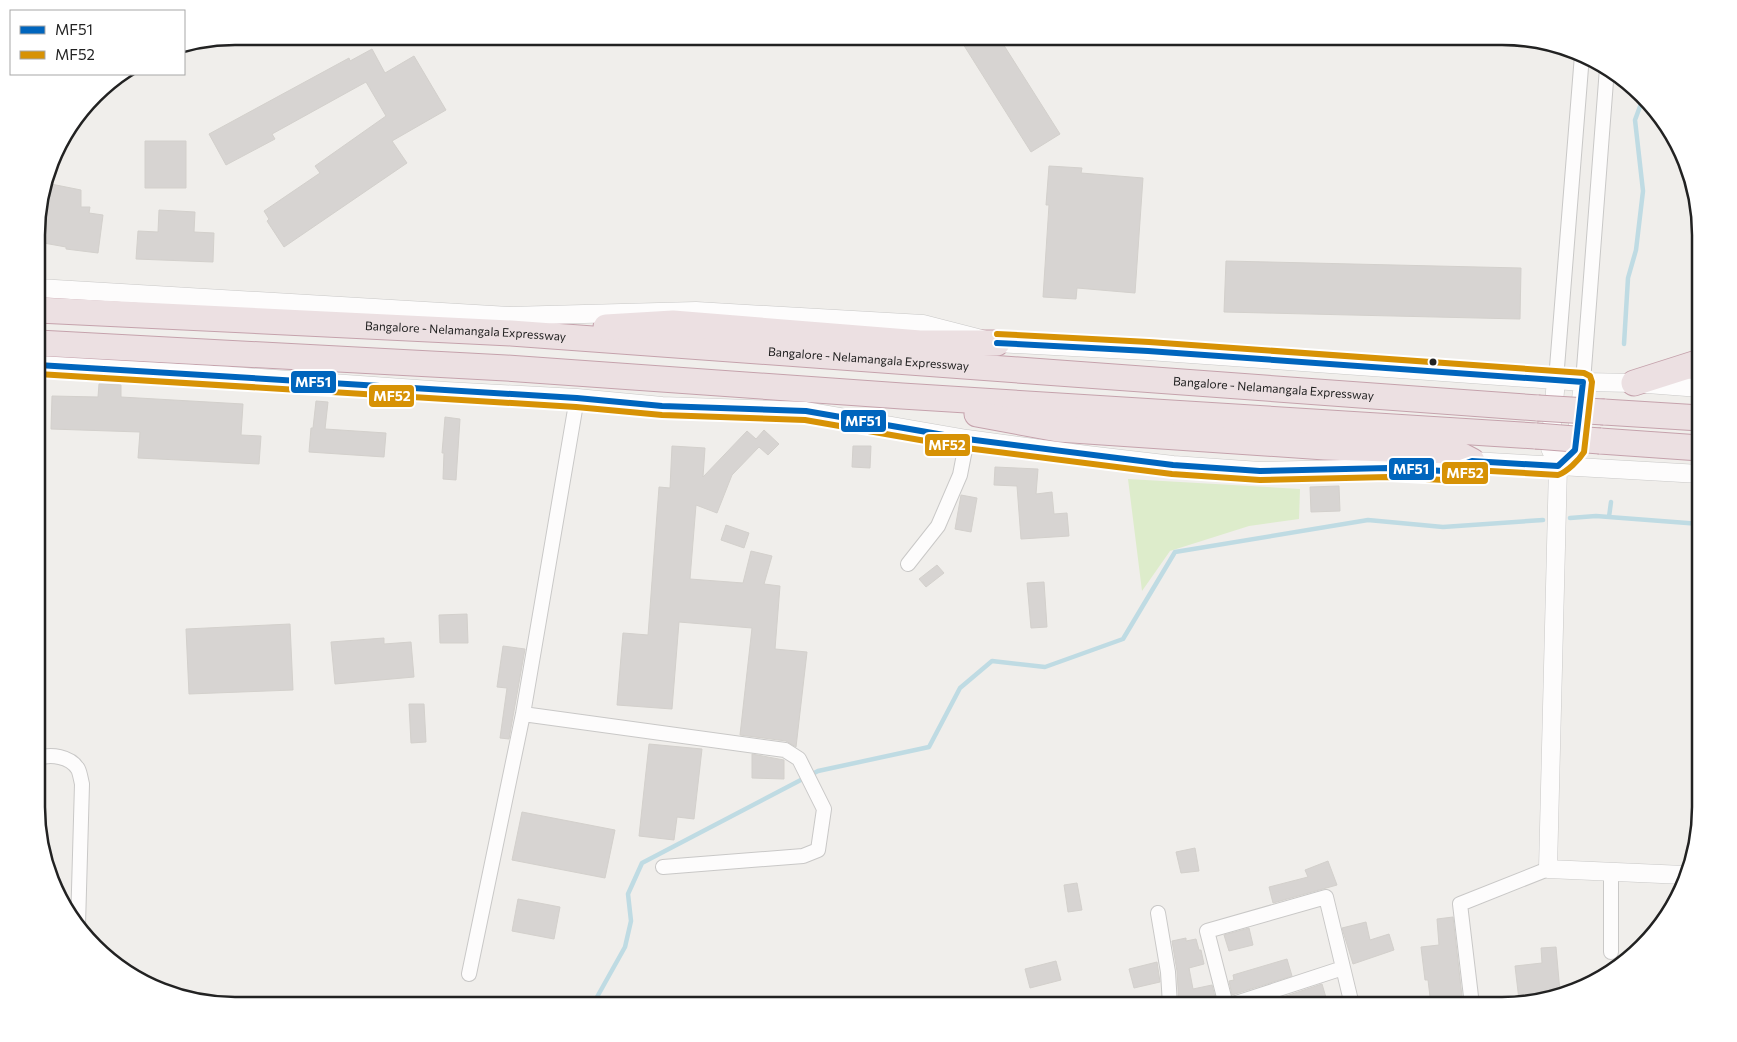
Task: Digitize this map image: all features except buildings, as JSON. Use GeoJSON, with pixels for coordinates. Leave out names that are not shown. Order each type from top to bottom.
{"type":"FeatureCollection","features":[{"type":"Feature","properties":{"kind":"highway","name":"Bangalore - Nelamangala Expressway"},"geometry":{"type":"LineString","coordinates":[[45,310],[511,333],[1538,408],[1692,418]]}},
{"type":"Feature","properties":{"kind":"highway"},"geometry":{"type":"LineString","coordinates":[[511,333],[673,323],[920,343],[997,343]]}},
{"type":"Feature","properties":{"kind":"highway"},"geometry":{"type":"LineString","coordinates":[[45,343],[506,368],[1692,447]]}},
{"type":"Feature","properties":{"kind":"highway"},"geometry":{"type":"LineString","coordinates":[[1634,383],[1692,365]]}},
{"type":"Feature","properties":{"kind":"highway"},"geometry":{"type":"LineString","coordinates":[[902,396],[989,417],[1058,429],[1325,447],[1453,451],[1472,461]]}},
{"type":"Feature","properties":{"kind":"street"},"geometry":{"type":"LineString","coordinates":[[1548,869],[1558,466],[1550,448],[1581,63]]}},
{"type":"Feature","properties":{"kind":"street"},"geometry":{"type":"LineString","coordinates":[[1558,466],[1575,450],[1583,382],[1606,77]]}},
{"type":"Feature","properties":{"kind":"street"},"geometry":{"type":"LineString","coordinates":[[45,288],[509,316],[696,311],[923,324],[997,343],[1168,352],[1583,382],[1634,383],[1692,387]]}},
{"type":"Feature","properties":{"kind":"street"},"geometry":{"type":"LineString","coordinates":[[45,365],[578,398],[662,406],[806,411],[967,439],[1173,465],[1260,471],[1388,468],[1444,471],[1472,461],[1692,474]]}},
{"type":"Feature","properties":{"kind":"street"},"geometry":{"type":"LineString","coordinates":[[469,974],[524,714],[578,398]]}},
{"type":"Feature","properties":{"kind":"street"},"geometry":{"type":"LineString","coordinates":[[908,564],[938,526],[960,475],[967,439]]}},
{"type":"Feature","properties":{"kind":"street"},"geometry":{"type":"LineString","coordinates":[[524,714],[785,750],[799,760],[824,809],[818,850],[803,856],[662,867]]}},
{"type":"Feature","properties":{"kind":"street"},"geometry":{"type":"LineString","coordinates":[[45,757],[55,756],[68,760],[78,769],[82,784],[78,914]]}},
{"type":"Feature","properties":{"kind":"street"},"geometry":{"type":"LineString","coordinates":[[1471,997],[1460,904],[1548,869],[1680,875]]}},
{"type":"Feature","properties":{"kind":"street"},"geometry":{"type":"LineString","coordinates":[[1611,872],[1611,952]]}},
{"type":"Feature","properties":{"kind":"street"},"geometry":{"type":"LineString","coordinates":[[1224,997],[1207,931],[1326,897],[1350,997]]}},
{"type":"Feature","properties":{"kind":"street"},"geometry":{"type":"LineString","coordinates":[[1158,912],[1168,972],[1169,997]]}},
{"type":"Feature","properties":{"kind":"street"},"geometry":{"type":"LineString","coordinates":[[1254,997],[1343,968]]}},
{"type":"Feature","properties":{"kind":"green space"},"geometry":{"type":"Polygon","coordinates":[[[1128,479],[1300,489],[1299,519],[1249,526],[1170,551],[1142,591],[1128,479]]]}},
{"type":"Feature","properties":{"kind":"waterway"},"geometry":{"type":"LineString","coordinates":[[1624,344],[1628,278],[1636,250],[1643,191],[1635,120],[1640,105]]}},
{"type":"Feature","properties":{"kind":"waterway"},"geometry":{"type":"LineString","coordinates":[[1609,517],[1611,502]]}},
{"type":"Feature","properties":{"kind":"waterway"},"geometry":{"type":"LineString","coordinates":[[1570,518],[1596,516],[1692,523]]}},
{"type":"Feature","properties":{"kind":"waterway"},"geometry":{"type":"LineString","coordinates":[[597,997],[625,947],[631,921],[628,894],[642,863],[818,771],[929,747],[960,688],[992,661],[1045,667],[1123,639],[1175,552],[1368,520],[1443,527],[1543,520]]}},
{"type":"Feature","properties":{"kind":"transit line","name":"MF52"},"geometry":{"type":"LineString","coordinates":[[45,374],[576,407],[662,415],[805,420],[966,448],[1172,474],[1260,480],[1388,477],[1444,480],[1473,470],[1558,475],[1579,459],[1584,452],[1592,382],[1590,376],[1584,373],[1149,342],[997,334]]}},
{"type":"Feature","properties":{"kind":"transit line","name":"MF51"},"geometry":{"type":"LineString","coordinates":[[45,365],[577,398],[662,406],[806,411],[967,439],[1173,465],[1260,471],[1388,468],[1444,471],[1472,461],[1558,466],[1575,450],[1583,382],[1148,351],[997,343]]}}]}
